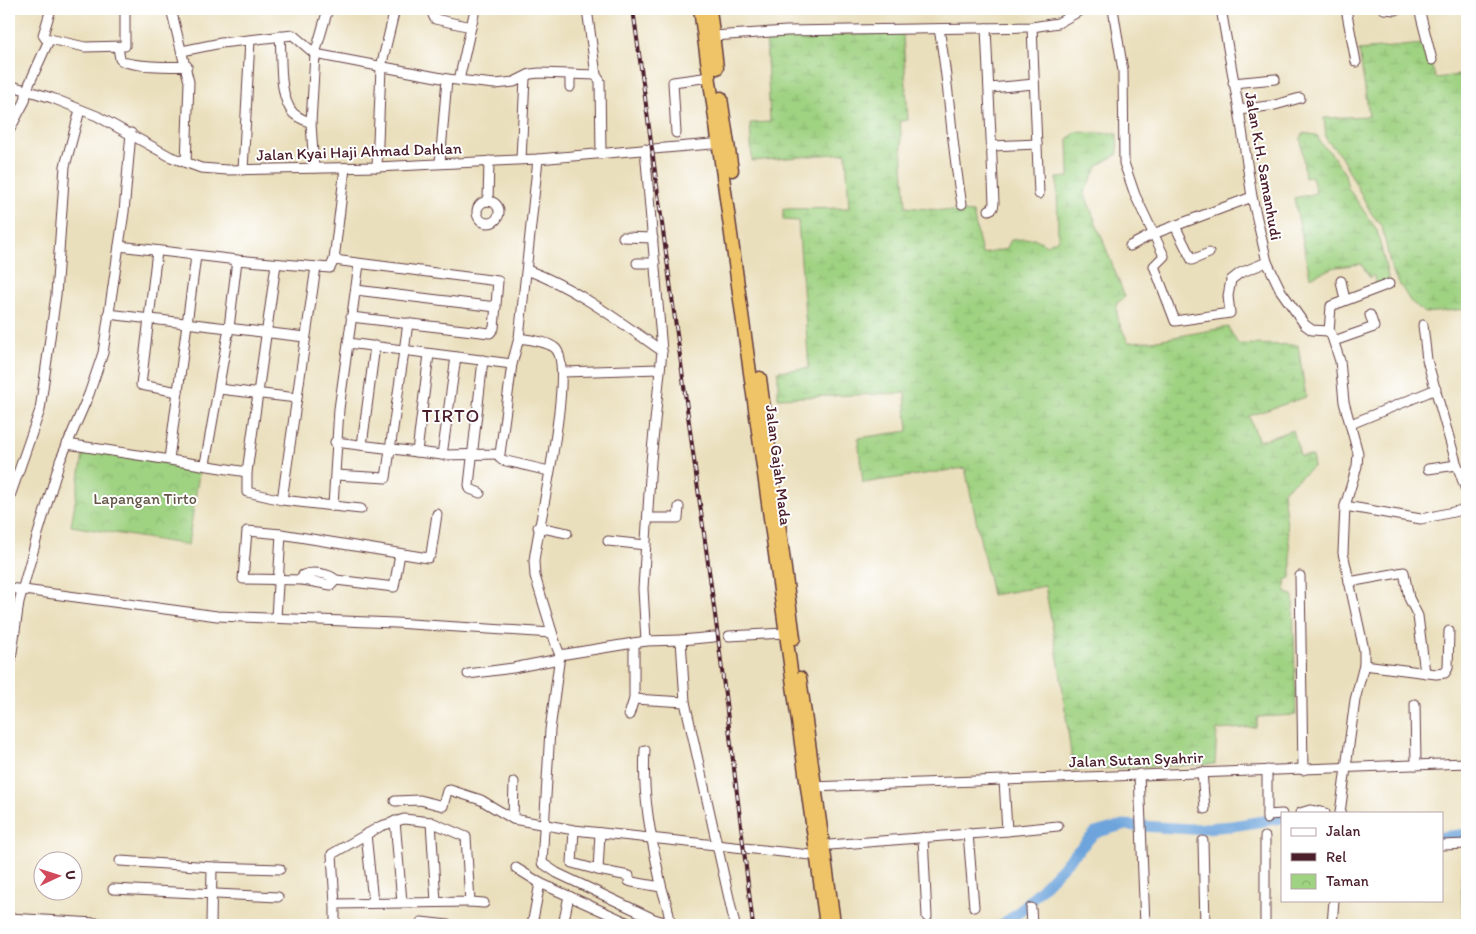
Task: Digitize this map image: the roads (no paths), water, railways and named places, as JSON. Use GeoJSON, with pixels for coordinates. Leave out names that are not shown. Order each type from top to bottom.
{"type":"FeatureCollection","features":[{"type":"Feature","properties":{"kind":"highway","name":"Jalan Gajah Mada"},"geometry":{"type":"LineString","coordinates":[[700,9],[710,77],[724,143]]}},
{"type":"Feature","properties":{"kind":"highway","name":"Jalan Gajah Mada"},"geometry":{"type":"LineString","coordinates":[[710,9],[724,143],[830,923]]}},
{"type":"Feature","properties":{"kind":"highway","name":"Jalan Gajah Mada"},"geometry":{"type":"LineString","coordinates":[[734,209],[785,633],[811,787]]}},
{"type":"Feature","properties":{"kind":"street"},"geometry":{"type":"LineString","coordinates":[[51,9],[43,34],[49,40],[85,47],[118,47],[125,45],[125,9]]}},
{"type":"Feature","properties":{"kind":"street"},"geometry":{"type":"LineString","coordinates":[[172,9],[173,22],[189,82],[186,163]]}},
{"type":"Feature","properties":{"kind":"street"},"geometry":{"type":"LineString","coordinates":[[314,168],[310,123],[315,54],[328,9]]}},
{"type":"Feature","properties":{"kind":"street"},"geometry":{"type":"LineString","coordinates":[[377,167],[381,68],[395,9]]}},
{"type":"Feature","properties":{"kind":"street"},"geometry":{"type":"LineString","coordinates":[[435,9],[435,18],[471,27]]}},
{"type":"Feature","properties":{"kind":"street"},"geometry":{"type":"LineString","coordinates":[[587,9],[596,75],[600,81],[600,154]]}},
{"type":"Feature","properties":{"kind":"street"},"geometry":{"type":"LineString","coordinates":[[713,36],[787,31],[1032,27],[1058,23],[1083,9]]}},
{"type":"Feature","properties":{"kind":"street"},"geometry":{"type":"LineString","coordinates":[[1113,9],[1124,93],[1124,158],[1135,195],[1164,256],[1154,266],[1176,321],[1230,313],[1228,296],[1231,280],[1240,273],[1267,262]]}},
{"type":"Feature","properties":{"kind":"street","name":"Jalan K.H. Samanhudi"},"geometry":{"type":"LineString","coordinates":[[1221,9],[1252,197],[1267,262],[1277,284],[1305,325],[1312,330],[1329,332]]}},
{"type":"Feature","properties":{"kind":"street"},"geometry":{"type":"LineString","coordinates":[[1346,9],[1356,62]]}},
{"type":"Feature","properties":{"kind":"street"},"geometry":{"type":"LineString","coordinates":[[1384,9],[1396,10]]}},
{"type":"Feature","properties":{"kind":"street"},"geometry":{"type":"LineString","coordinates":[[1420,9],[1432,60]]}},
{"type":"Feature","properties":{"kind":"street"},"geometry":{"type":"LineString","coordinates":[[459,80],[474,14]]}},
{"type":"Feature","properties":{"kind":"street"},"geometry":{"type":"LineString","coordinates":[[1032,27],[1038,194]]}},
{"type":"Feature","properties":{"kind":"street"},"geometry":{"type":"LineString","coordinates":[[986,28],[994,206],[989,210]]}},
{"type":"Feature","properties":{"kind":"street"},"geometry":{"type":"LineString","coordinates":[[939,29],[946,68],[957,180],[962,204]]}},
{"type":"Feature","properties":{"kind":"street"},"geometry":{"type":"LineString","coordinates":[[280,36],[281,75],[288,103],[297,116],[310,123]]}},
{"type":"Feature","properties":{"kind":"street"},"geometry":{"type":"LineString","coordinates":[[182,52],[250,40],[296,36],[315,54],[447,79],[495,84],[514,82],[530,74],[540,73],[596,75]]}},
{"type":"Feature","properties":{"kind":"street"},"geometry":{"type":"LineString","coordinates":[[9,131],[25,101],[27,89],[49,40]]}},
{"type":"Feature","properties":{"kind":"street"},"geometry":{"type":"LineString","coordinates":[[243,170],[250,40]]}},
{"type":"Feature","properties":{"kind":"street"},"geometry":{"type":"LineString","coordinates":[[118,47],[120,59],[124,63],[150,64],[158,67],[186,66]]}},
{"type":"Feature","properties":{"kind":"street"},"geometry":{"type":"LineString","coordinates":[[570,74],[570,87]]}},
{"type":"Feature","properties":{"kind":"street"},"geometry":{"type":"LineString","coordinates":[[676,133],[673,82],[710,77]]}},
{"type":"Feature","properties":{"kind":"street"},"geometry":{"type":"LineString","coordinates":[[521,159],[525,78]]}},
{"type":"Feature","properties":{"kind":"street"},"geometry":{"type":"LineString","coordinates":[[440,163],[447,79]]}},
{"type":"Feature","properties":{"kind":"street"},"geometry":{"type":"LineString","coordinates":[[1233,82],[1275,79]]}},
{"type":"Feature","properties":{"kind":"street"},"geometry":{"type":"LineString","coordinates":[[990,88],[1034,84]]}},
{"type":"Feature","properties":{"kind":"street","name":"Jalan Kyai Haji Ahmad Dahlan"},"geometry":{"type":"LineString","coordinates":[[9,85],[27,89],[80,110],[131,133],[171,157],[201,168],[243,170],[377,167],[538,159],[724,143]]}},
{"type":"Feature","properties":{"kind":"street"},"geometry":{"type":"LineString","coordinates":[[1239,110],[1276,105],[1300,98]]}},
{"type":"Feature","properties":{"kind":"street"},"geometry":{"type":"LineString","coordinates":[[9,499],[40,410],[56,295],[65,166],[80,110]]}},
{"type":"Feature","properties":{"kind":"street"},"geometry":{"type":"LineString","coordinates":[[9,674],[22,590],[67,444],[97,373],[119,246],[131,133]]}},
{"type":"Feature","properties":{"kind":"street"},"geometry":{"type":"LineString","coordinates":[[992,146],[1036,144]]}},
{"type":"Feature","properties":{"kind":"street"},"geometry":{"type":"LineString","coordinates":[[645,149],[662,351],[659,369],[643,589],[646,641]]}},
{"type":"Feature","properties":{"kind":"street"},"geometry":{"type":"LineString","coordinates":[[538,159],[519,338],[512,364],[498,455],[502,460],[548,471]]}},
{"type":"Feature","properties":{"kind":"street"},"geometry":{"type":"LineString","coordinates":[[488,201],[489,161]]}},
{"type":"Feature","properties":{"kind":"street"},"geometry":{"type":"LineString","coordinates":[[119,246],[196,256],[330,268],[334,260],[345,168]]}},
{"type":"Feature","properties":{"kind":"street"},"geometry":{"type":"LineString","coordinates":[[1130,246],[1153,234],[1252,197]]}},
{"type":"Feature","properties":{"kind":"street"},"geometry":{"type":"LineString","coordinates":[[1176,226],[1192,259],[1209,253]]}},
{"type":"Feature","properties":{"kind":"street"},"geometry":{"type":"LineString","coordinates":[[623,237],[653,238]]}},
{"type":"Feature","properties":{"kind":"street"},"geometry":{"type":"LineString","coordinates":[[157,251],[141,385],[178,392]]}},
{"type":"Feature","properties":{"kind":"street"},"geometry":{"type":"LineString","coordinates":[[169,459],[196,256]]}},
{"type":"Feature","properties":{"kind":"street"},"geometry":{"type":"LineString","coordinates":[[205,464],[229,328],[237,260]]}},
{"type":"Feature","properties":{"kind":"street"},"geometry":{"type":"LineString","coordinates":[[334,260],[496,280],[498,286],[493,332],[486,334],[351,317]]}},
{"type":"Feature","properties":{"kind":"street"},"geometry":{"type":"LineString","coordinates":[[637,264],[655,263]]}},
{"type":"Feature","properties":{"kind":"street"},"geometry":{"type":"LineString","coordinates":[[276,264],[247,472],[247,492],[282,500],[361,510]]}},
{"type":"Feature","properties":{"kind":"street"},"geometry":{"type":"LineString","coordinates":[[333,506],[336,475],[335,442],[359,264]]}},
{"type":"Feature","properties":{"kind":"street"},"geometry":{"type":"LineString","coordinates":[[282,500],[316,267]]}},
{"type":"Feature","properties":{"kind":"street"},"geometry":{"type":"LineString","coordinates":[[527,270],[550,278],[572,291],[662,351]]}},
{"type":"Feature","properties":{"kind":"street"},"geometry":{"type":"LineString","coordinates":[[1341,281],[1345,300]]}},
{"type":"Feature","properties":{"kind":"street"},"geometry":{"type":"LineString","coordinates":[[1340,812],[1355,700],[1364,664],[1363,637],[1343,553],[1345,506],[1358,464],[1358,447],[1344,402],[1340,362],[1334,341],[1329,332],[1330,306],[1389,284]]}},
{"type":"Feature","properties":{"kind":"street"},"geometry":{"type":"LineString","coordinates":[[356,290],[496,307]]}},
{"type":"Feature","properties":{"kind":"street"},"geometry":{"type":"LineString","coordinates":[[108,314],[305,337]]}},
{"type":"Feature","properties":{"kind":"street"},"geometry":{"type":"LineString","coordinates":[[1334,341],[1370,330],[1374,326],[1370,315]]}},
{"type":"Feature","properties":{"kind":"street"},"geometry":{"type":"LineString","coordinates":[[336,475],[383,480],[387,474],[389,448],[408,323]]}},
{"type":"Feature","properties":{"kind":"street"},"geometry":{"type":"LineString","coordinates":[[1423,325],[1427,360],[1444,423],[1467,493]]}},
{"type":"Feature","properties":{"kind":"street"},"geometry":{"type":"LineString","coordinates":[[519,338],[551,346],[557,351],[563,372],[560,409],[534,560],[535,576],[560,657],[543,824],[543,865],[672,925]]}},
{"type":"Feature","properties":{"kind":"street"},"geometry":{"type":"LineString","coordinates":[[348,343],[512,364]]}},
{"type":"Feature","properties":{"kind":"street"},"geometry":{"type":"LineString","coordinates":[[362,445],[375,346]]}},
{"type":"Feature","properties":{"kind":"street"},"geometry":{"type":"LineString","coordinates":[[417,452],[428,354]]}},
{"type":"Feature","properties":{"kind":"street"},"geometry":{"type":"LineString","coordinates":[[442,456],[456,357]]}},
{"type":"Feature","properties":{"kind":"street"},"geometry":{"type":"LineString","coordinates":[[480,493],[469,488],[483,360]]}},
{"type":"Feature","properties":{"kind":"street"},"geometry":{"type":"LineString","coordinates":[[563,372],[659,369]]}},
{"type":"Feature","properties":{"kind":"street"},"geometry":{"type":"LineString","coordinates":[[219,389],[297,398]]}},
{"type":"Feature","properties":{"kind":"street"},"geometry":{"type":"LineString","coordinates":[[1351,424],[1436,389]]}},
{"type":"Feature","properties":{"kind":"street"},"geometry":{"type":"LineString","coordinates":[[335,442],[442,456],[498,455]]}},
{"type":"Feature","properties":{"kind":"street"},"geometry":{"type":"LineString","coordinates":[[67,444],[247,472]]}},
{"type":"Feature","properties":{"kind":"street"},"geometry":{"type":"LineString","coordinates":[[1428,469],[1457,465]]}},
{"type":"Feature","properties":{"kind":"street"},"geometry":{"type":"LineString","coordinates":[[1345,506],[1421,519],[1467,509]]}},
{"type":"Feature","properties":{"kind":"street"},"geometry":{"type":"LineString","coordinates":[[648,518],[678,518],[679,507]]}},
{"type":"Feature","properties":{"kind":"street"},"geometry":{"type":"LineString","coordinates":[[400,554],[395,587],[336,580],[332,576],[309,573],[303,575],[302,580],[247,580],[242,576],[247,531],[281,534],[400,554],[430,557],[437,514]]}},
{"type":"Feature","properties":{"kind":"street"},"geometry":{"type":"LineString","coordinates":[[538,528],[567,533]]}},
{"type":"Feature","properties":{"kind":"street"},"geometry":{"type":"LineString","coordinates":[[276,618],[281,534]]}},
{"type":"Feature","properties":{"kind":"street"},"geometry":{"type":"LineString","coordinates":[[608,541],[646,545]]}},
{"type":"Feature","properties":{"kind":"street"},"geometry":{"type":"LineString","coordinates":[[1349,582],[1404,572],[1409,598],[1418,616],[1425,673]]}},
{"type":"Feature","properties":{"kind":"street"},"geometry":{"type":"LineString","coordinates":[[1300,576],[1304,770]]}},
{"type":"Feature","properties":{"kind":"street"},"geometry":{"type":"LineString","coordinates":[[9,588],[217,616],[444,626],[552,634]]}},
{"type":"Feature","properties":{"kind":"street"},"geometry":{"type":"LineString","coordinates":[[1364,664],[1442,674],[1447,672],[1449,631]]}},
{"type":"Feature","properties":{"kind":"street"},"geometry":{"type":"LineString","coordinates":[[729,636],[785,633]]}},
{"type":"Feature","properties":{"kind":"street"},"geometry":{"type":"LineString","coordinates":[[468,674],[514,668],[560,657],[646,641],[714,638]]}},
{"type":"Feature","properties":{"kind":"street"},"geometry":{"type":"LineString","coordinates":[[681,640],[685,702],[734,925]]}},
{"type":"Feature","properties":{"kind":"street"},"geometry":{"type":"LineString","coordinates":[[629,716],[634,699],[634,643]]}},
{"type":"Feature","properties":{"kind":"street"},"geometry":{"type":"LineString","coordinates":[[634,699],[685,702]]}},
{"type":"Feature","properties":{"kind":"street"},"geometry":{"type":"LineString","coordinates":[[1415,704],[1416,764]]}},
{"type":"Feature","properties":{"kind":"street"},"geometry":{"type":"LineString","coordinates":[[645,750],[644,786],[652,840],[661,887],[672,925]]}},
{"type":"Feature","properties":{"kind":"street","name":"Jalan Sutan Syahrir"},"geometry":{"type":"LineString","coordinates":[[811,787],[1467,763]]}},
{"type":"Feature","properties":{"kind":"street"},"geometry":{"type":"LineString","coordinates":[[1267,770],[1267,817],[1281,814]]}},
{"type":"Feature","properties":{"kind":"street"},"geometry":{"type":"LineString","coordinates":[[1202,772],[1204,809]]}},
{"type":"Feature","properties":{"kind":"street"},"geometry":{"type":"LineString","coordinates":[[1139,774],[1145,925]]}},
{"type":"Feature","properties":{"kind":"street"},"geometry":{"type":"LineString","coordinates":[[1004,780],[1007,831]]}},
{"type":"Feature","properties":{"kind":"street"},"geometry":{"type":"LineString","coordinates":[[513,819],[514,782]]}},
{"type":"Feature","properties":{"kind":"street"},"geometry":{"type":"LineString","coordinates":[[395,801],[420,800],[443,806],[447,792],[450,790],[481,800],[513,819],[574,830],[718,846],[820,851],[923,837],[1058,826]]}},
{"type":"Feature","properties":{"kind":"street"},"geometry":{"type":"LineString","coordinates":[[1303,812],[1310,810],[1320,812]]}},
{"type":"Feature","properties":{"kind":"street"},"geometry":{"type":"LineString","coordinates":[[335,925],[332,854],[366,834],[404,819],[431,822],[466,837],[470,902]]}},
{"type":"Feature","properties":{"kind":"street"},"geometry":{"type":"LineString","coordinates":[[395,821],[402,902]]}},
{"type":"Feature","properties":{"kind":"street"},"geometry":{"type":"LineString","coordinates":[[431,822],[436,902]]}},
{"type":"Feature","properties":{"kind":"street"},"geometry":{"type":"LineString","coordinates":[[574,830],[572,863],[629,876],[629,882],[661,887]]}},
{"type":"Feature","properties":{"kind":"street"},"geometry":{"type":"LineString","coordinates":[[968,833],[974,907]]}},
{"type":"Feature","properties":{"kind":"street"},"geometry":{"type":"LineString","coordinates":[[366,834],[372,902]]}},
{"type":"Feature","properties":{"kind":"street"},"geometry":{"type":"LineString","coordinates":[[598,870],[600,834]]}},
{"type":"Feature","properties":{"kind":"street"},"geometry":{"type":"LineString","coordinates":[[923,837],[928,916]]}},
{"type":"Feature","properties":{"kind":"street"},"geometry":{"type":"LineString","coordinates":[[1265,837],[1265,925]]}},
{"type":"Feature","properties":{"kind":"street"},"geometry":{"type":"LineString","coordinates":[[1203,841],[1205,925]]}},
{"type":"Feature","properties":{"kind":"street"},"geometry":{"type":"LineString","coordinates":[[1444,845],[1467,844]]}},
{"type":"Feature","properties":{"kind":"street"},"geometry":{"type":"LineString","coordinates":[[120,861],[280,869]]}},
{"type":"Feature","properties":{"kind":"street"},"geometry":{"type":"LineString","coordinates":[[211,925],[212,866]]}},
{"type":"Feature","properties":{"kind":"street"},"geometry":{"type":"LineString","coordinates":[[516,868],[540,883],[633,925]]}},
{"type":"Feature","properties":{"kind":"street"},"geometry":{"type":"LineString","coordinates":[[532,925],[540,883]]}},
{"type":"Feature","properties":{"kind":"street"},"geometry":{"type":"LineString","coordinates":[[114,889],[278,897]]}},
{"type":"Feature","properties":{"kind":"street"},"geometry":{"type":"LineString","coordinates":[[563,925],[569,896]]}},
{"type":"Feature","properties":{"kind":"street"},"geometry":{"type":"LineString","coordinates":[[335,904],[372,902],[484,903]]}},
{"type":"Feature","properties":{"kind":"street"},"geometry":{"type":"LineString","coordinates":[[1332,925],[1334,902]]}},
{"type":"Feature","properties":{"kind":"street"},"geometry":{"type":"LineString","coordinates":[[1031,908],[1032,925]]}},
{"type":"Feature","properties":{"kind":"street"},"geometry":{"type":"LineString","coordinates":[[9,918],[130,925]]}},
{"type":"Feature","properties":{"kind":"street"},"geometry":{"type":"LineString","coordinates":[[421,922],[455,925]]}},
{"type":"Feature","properties":{"kind":"waterway"},"geometry":{"type":"LineString","coordinates":[[1001,925],[1017,914],[1095,833],[1123,825],[1192,829],[1232,826],[1281,818]]}},
{"type":"Feature","properties":{"kind":"waterway"},"geometry":{"type":"LineString","coordinates":[[1444,837],[1467,834]]}},
{"type":"Feature","properties":{"kind":"railway"},"geometry":{"type":"LineString","coordinates":[[633,9],[718,637],[753,925]]}},
{"type":"Feature","properties":{"kind":"district","name":"TIRTO"},"geometry":{"type":"Point","coordinates":[451,415]}},
{"type":"Feature","properties":{"kind":"park label","name":"Lapangan Tirto"},"geometry":{"type":"Point","coordinates":[145,498]}}]}
